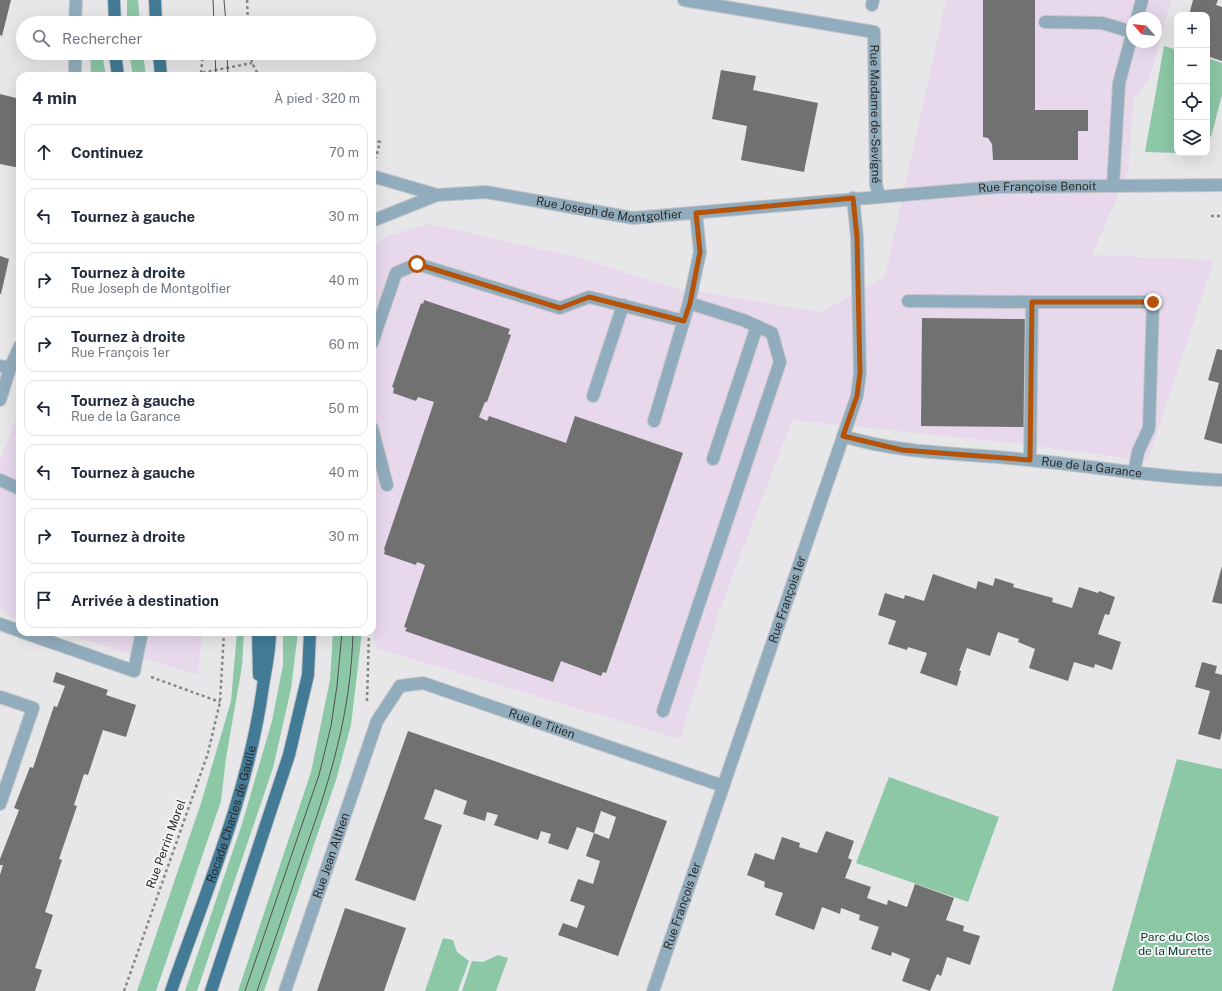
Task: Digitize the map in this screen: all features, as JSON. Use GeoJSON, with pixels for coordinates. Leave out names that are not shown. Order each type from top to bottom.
{"type":"FeatureCollection","features":[{"type":"Feature","properties":{"kind":"main road"},"geometry":{"type":"LineString","coordinates":[[114,0],[114,16]]}},
{"type":"Feature","properties":{"kind":"main road"},"geometry":{"type":"LineString","coordinates":[[155,0],[156,16]]}},
{"type":"Feature","properties":{"kind":"main road"},"geometry":{"type":"LineString","coordinates":[[116,60],[117,72]]}},
{"type":"Feature","properties":{"kind":"main road"},"geometry":{"type":"LineString","coordinates":[[160,60],[161,72]]}},
{"type":"Feature","properties":{"kind":"main road"},"geometry":{"type":"LineString","coordinates":[[258,636],[261,706]]}},
{"type":"Feature","properties":{"kind":"main road","name":"Rocade Charles de Gaulle"},"geometry":{"type":"LineString","coordinates":[[171,991],[232,818],[253,748],[261,706],[270,636]]}},
{"type":"Feature","properties":{"kind":"main road"},"geometry":{"type":"LineString","coordinates":[[210,991],[289,755],[308,675],[310,636]]}},
{"type":"Feature","properties":{"kind":"street"},"geometry":{"type":"LineString","coordinates":[[75,16],[76,0]]}},
{"type":"Feature","properties":{"kind":"street","name":"Rue Madame de-Sevigné"},"geometry":{"type":"LineString","coordinates":[[684,0],[874,32],[876,184],[879,196]]}},
{"type":"Feature","properties":{"kind":"street"},"geometry":{"type":"LineString","coordinates":[[1139,12],[1142,0]]}},
{"type":"Feature","properties":{"kind":"street"},"geometry":{"type":"LineString","coordinates":[[1045,22],[1102,23],[1126,30]]}},
{"type":"Feature","properties":{"kind":"street"},"geometry":{"type":"LineString","coordinates":[[1113,186],[1119,83],[1128,48]]}},
{"type":"Feature","properties":{"kind":"street"},"geometry":{"type":"LineString","coordinates":[[75,60],[75,72]]}},
{"type":"Feature","properties":{"kind":"street"},"geometry":{"type":"LineString","coordinates":[[376,177],[437,195]]}},
{"type":"Feature","properties":{"kind":"street","name":"Rue Françoise Benoit"},"geometry":{"type":"LineString","coordinates":[[853,198],[997,187],[1222,185]]}},
{"type":"Feature","properties":{"kind":"street","name":"Rue Joseph de Montgolfier"},"geometry":{"type":"LineString","coordinates":[[437,195],[486,192],[634,218],[853,198]]}},
{"type":"Feature","properties":{"kind":"street"},"geometry":{"type":"LineString","coordinates":[[376,220],[437,195]]}},
{"type":"Feature","properties":{"kind":"street","name":"Rue François 1er"},"geometry":{"type":"LineString","coordinates":[[653,991],[857,396],[860,373],[857,237],[853,198]]}},
{"type":"Feature","properties":{"kind":"street"},"geometry":{"type":"LineString","coordinates":[[654,421],[690,303],[700,252],[696,213]]}},
{"type":"Feature","properties":{"kind":"street"},"geometry":{"type":"LineString","coordinates":[[376,331],[396,273],[417,264],[560,308],[589,297],[684,321]]}},
{"type":"Feature","properties":{"kind":"street"},"geometry":{"type":"LineString","coordinates":[[908,301],[1153,302],[1149,428],[1138,452],[1134,473]]}},
{"type":"Feature","properties":{"kind":"street"},"geometry":{"type":"LineString","coordinates":[[1030,460],[1032,302]]}},
{"type":"Feature","properties":{"kind":"street"},"geometry":{"type":"LineString","coordinates":[[663,711],[780,362],[772,333],[743,320],[690,303]]}},
{"type":"Feature","properties":{"kind":"street"},"geometry":{"type":"LineString","coordinates":[[593,396],[623,305]]}},
{"type":"Feature","properties":{"kind":"street"},"geometry":{"type":"LineString","coordinates":[[713,459],[757,326]]}},
{"type":"Feature","properties":{"kind":"street"},"geometry":{"type":"LineString","coordinates":[[0,400],[5,367],[16,352]]}},
{"type":"Feature","properties":{"kind":"street","name":"Rue de la Garance"},"geometry":{"type":"LineString","coordinates":[[843,436],[902,450],[1030,460],[1134,473],[1222,480]]}},
{"type":"Feature","properties":{"kind":"street"},"geometry":{"type":"LineString","coordinates":[[376,443],[387,485]]}},
{"type":"Feature","properties":{"kind":"street"},"geometry":{"type":"LineString","coordinates":[[0,480],[16,487]]}},
{"type":"Feature","properties":{"kind":"street"},"geometry":{"type":"LineString","coordinates":[[0,624],[16,630]]}},
{"type":"Feature","properties":{"kind":"street"},"geometry":{"type":"LineString","coordinates":[[33,636],[134,671],[141,636]]}},
{"type":"Feature","properties":{"kind":"street","name":"Rue le Titien"},"geometry":{"type":"LineString","coordinates":[[377,722],[400,686],[423,683],[723,786]]}},
{"type":"Feature","properties":{"kind":"street"},"geometry":{"type":"LineString","coordinates":[[0,697],[33,708],[0,804]]}},
{"type":"Feature","properties":{"kind":"street","name":"Rue Jean Althen"},"geometry":{"type":"LineString","coordinates":[[286,991],[377,722]]}},
{"type":"Feature","properties":{"kind":"path"},"geometry":{"type":"LineString","coordinates":[[247,0],[248,16]]}},
{"type":"Feature","properties":{"kind":"path"},"geometry":{"type":"LineString","coordinates":[[201,72],[202,60]]}},
{"type":"Feature","properties":{"kind":"path"},"geometry":{"type":"LineString","coordinates":[[252,60],[257,72]]}},
{"type":"Feature","properties":{"kind":"path"},"geometry":{"type":"LineString","coordinates":[[206,72],[252,63]]}},
{"type":"Feature","properties":{"kind":"path"},"geometry":{"type":"LineString","coordinates":[[376,140],[380,142],[376,157]]}},
{"type":"Feature","properties":{"kind":"path"},"geometry":{"type":"LineString","coordinates":[[1211,216],[1222,216]]}},
{"type":"Feature","properties":{"kind":"path","name":"Rue Perrin Morel"},"geometry":{"type":"LineString","coordinates":[[124,991],[208,753],[220,702],[224,636]]}},
{"type":"Feature","properties":{"kind":"path"},"geometry":{"type":"LineString","coordinates":[[369,636],[366,718],[377,722]]}},
{"type":"Feature","properties":{"kind":"path"},"geometry":{"type":"LineString","coordinates":[[134,671],[220,702]]}},
{"type":"Feature","properties":{"kind":"shaded area"},"geometry":{"type":"Polygon","coordinates":[[[946,0],[1171,0],[1162,33],[1162,12],[1126,12],[1126,48],[1158,48],[1149,80],[1134,98],[1128,172],[1092,255],[1214,260],[1148,461],[1013,443],[792,420],[720,609],[680,739],[376,648],[374,636],[376,636],[376,246],[387,236],[430,224],[579,258],[675,288],[821,312],[885,277],[946,0]]]}},
{"type":"Feature","properties":{"kind":"shaded area"},"geometry":{"type":"Polygon","coordinates":[[[16,419],[16,618],[8,616],[0,606],[0,460],[16,419]]]}},
{"type":"Feature","properties":{"kind":"shaded area"},"geometry":{"type":"Polygon","coordinates":[[[74,636],[202,636],[198,675],[74,636]]]}},
{"type":"Feature","properties":{"kind":"green space"},"geometry":{"type":"Polygon","coordinates":[[[127,0],[138,0],[139,16],[127,16],[127,0]]]}},
{"type":"Feature","properties":{"kind":"green space"},"geometry":{"type":"Polygon","coordinates":[[[1164,46],[1174,49],[1174,153],[1145,152],[1164,46]]]}},
{"type":"Feature","properties":{"kind":"green space"},"geometry":{"type":"Polygon","coordinates":[[[1210,59],[1222,63],[1222,95],[1211,137],[1210,59]]]}},
{"type":"Feature","properties":{"kind":"green space"},"geometry":{"type":"Polygon","coordinates":[[[90,60],[103,60],[105,72],[91,72],[90,60]]]}},
{"type":"Feature","properties":{"kind":"green space"},"geometry":{"type":"Polygon","coordinates":[[[130,60],[144,60],[145,72],[132,72],[130,60]]]}},
{"type":"Feature","properties":{"kind":"green space"},"geometry":{"type":"Polygon","coordinates":[[[237,636],[244,636],[242,666],[226,758],[221,801],[156,991],[137,991],[202,800],[231,701],[237,636]]]}},
{"type":"Feature","properties":{"kind":"green space"},"geometry":{"type":"Polygon","coordinates":[[[283,636],[298,636],[291,689],[273,768],[197,991],[185,991],[242,824],[272,721],[283,665],[283,636]]]}},
{"type":"Feature","properties":{"kind":"green space"},"geometry":{"type":"Polygon","coordinates":[[[333,636],[362,636],[351,725],[336,780],[264,991],[238,991],[311,772],[330,680],[333,636]]]}},
{"type":"Feature","properties":{"kind":"green space","name":"Parc du Clos de la Murette"},"geometry":{"type":"Polygon","coordinates":[[[1177,759],[1222,769],[1222,991],[1112,991],[1177,759]]]}},
{"type":"Feature","properties":{"kind":"green space"},"geometry":{"type":"Polygon","coordinates":[[[889,777],[999,817],[968,902],[856,863],[889,777]]]}},
{"type":"Feature","properties":{"kind":"green space"},"geometry":{"type":"Polygon","coordinates":[[[443,938],[453,940],[457,952],[469,961],[458,991],[425,991],[443,938]]]}},
{"type":"Feature","properties":{"kind":"green space"},"geometry":{"type":"Polygon","coordinates":[[[498,955],[508,958],[496,991],[462,991],[472,961],[483,962],[498,955]]]}},
{"type":"Feature","properties":{"kind":"building"},"geometry":{"type":"Polygon","coordinates":[[[0,0],[11,0],[2,36],[0,35],[0,0]]]}},
{"type":"Feature","properties":{"kind":"building"},"geometry":{"type":"Polygon","coordinates":[[[983,0],[1035,0],[1035,110],[1088,110],[1088,131],[1078,131],[1078,160],[993,160],[992,144],[988,138],[983,137],[983,0]]]}},
{"type":"Feature","properties":{"kind":"building"},"geometry":{"type":"Polygon","coordinates":[[[1193,0],[1218,0],[1216,5],[1222,7],[1222,61],[1210,57],[1210,12],[1190,12],[1193,0]]]}},
{"type":"Feature","properties":{"kind":"building"},"geometry":{"type":"Polygon","coordinates":[[[721,70],[756,76],[753,90],[818,103],[804,172],[741,160],[747,126],[712,119],[721,70]]]}},
{"type":"Feature","properties":{"kind":"building"},"geometry":{"type":"Polygon","coordinates":[[[0,94],[16,98],[16,167],[0,164],[0,94]]]}},
{"type":"Feature","properties":{"kind":"building"},"geometry":{"type":"Polygon","coordinates":[[[0,256],[9,259],[1,294],[0,294],[0,256]]]}},
{"type":"Feature","properties":{"kind":"building"},"geometry":{"type":"Polygon","coordinates":[[[424,300],[510,329],[508,334],[511,335],[487,402],[485,402],[479,417],[487,421],[489,416],[566,443],[575,416],[683,453],[606,673],[603,672],[601,676],[561,661],[553,682],[405,631],[407,628],[404,627],[425,565],[417,562],[416,565],[384,554],[384,549],[434,402],[418,397],[416,401],[393,393],[394,388],[392,387],[421,303],[423,304],[424,300]]]}},
{"type":"Feature","properties":{"kind":"building"},"geometry":{"type":"Polygon","coordinates":[[[922,318],[1028,319],[1027,427],[921,426],[922,318]]]}},
{"type":"Feature","properties":{"kind":"building"},"geometry":{"type":"Polygon","coordinates":[[[1217,349],[1222,350],[1222,444],[1204,439],[1219,383],[1208,380],[1217,349]]]}},
{"type":"Feature","properties":{"kind":"building"},"geometry":{"type":"Polygon","coordinates":[[[1222,566],[1222,604],[1212,602],[1222,566]]]}},
{"type":"Feature","properties":{"kind":"building"},"geometry":{"type":"Polygon","coordinates":[[[933,574],[976,589],[978,581],[993,586],[995,578],[1014,584],[1013,587],[1053,598],[1052,602],[1072,608],[1079,587],[1098,593],[1099,591],[1115,597],[1109,615],[1105,614],[1098,634],[1121,642],[1112,670],[1095,664],[1094,668],[1074,662],[1068,681],[1029,668],[1035,649],[1018,642],[1019,639],[998,632],[990,656],[967,648],[959,671],[961,671],[957,686],[920,673],[927,653],[908,647],[907,650],[888,644],[896,621],[878,615],[885,593],[904,599],[905,595],[924,601],[933,574]]]}},
{"type":"Feature","properties":{"kind":"building"},"geometry":{"type":"Polygon","coordinates":[[[1202,662],[1217,666],[1215,673],[1222,675],[1222,731],[1220,740],[1198,734],[1210,691],[1195,687],[1202,662]]]}},
{"type":"Feature","properties":{"kind":"building"},"geometry":{"type":"Polygon","coordinates":[[[56,672],[108,690],[106,695],[136,705],[126,737],[103,730],[88,775],[84,774],[74,805],[77,806],[59,859],[62,860],[45,912],[53,915],[35,968],[42,970],[35,991],[0,991],[0,875],[3,865],[0,865],[0,859],[19,810],[14,808],[30,767],[33,768],[54,706],[57,707],[65,686],[53,682],[56,672]]]}},
{"type":"Feature","properties":{"kind":"building"},"geometry":{"type":"Polygon","coordinates":[[[408,731],[667,821],[618,956],[558,935],[563,923],[577,928],[585,906],[570,901],[578,879],[593,884],[600,861],[586,856],[594,833],[577,827],[568,850],[548,843],[551,834],[541,831],[538,840],[494,825],[498,815],[487,812],[485,821],[463,814],[467,801],[435,789],[424,819],[442,825],[415,901],[355,880],[408,731]],[[601,811],[594,833],[609,839],[616,817],[601,811]]]}},
{"type":"Feature","properties":{"kind":"building"},"geometry":{"type":"Polygon","coordinates":[[[826,831],[854,841],[848,858],[852,860],[845,878],[871,887],[867,898],[887,905],[888,900],[907,907],[915,884],[954,898],[946,920],[964,926],[963,931],[980,936],[970,965],[947,957],[941,976],[937,974],[930,991],[902,981],[910,959],[892,952],[891,956],[871,949],[879,927],[859,920],[860,915],[841,908],[840,914],[822,907],[814,930],[775,915],[783,893],[764,887],[765,882],[747,875],[755,853],[774,860],[782,837],[800,843],[799,847],[817,853],[826,831]]]}},
{"type":"Feature","properties":{"kind":"building"},"geometry":{"type":"Polygon","coordinates":[[[345,908],[406,928],[384,991],[317,991],[345,908]]]}},
{"type":"Feature","properties":{"kind":"tram line"},"geometry":{"type":"LineString","coordinates":[[213,0],[214,16]]}},
{"type":"Feature","properties":{"kind":"tram line"},"geometry":{"type":"LineString","coordinates":[[224,0],[225,16]]}},
{"type":"Feature","properties":{"kind":"tram line"},"geometry":{"type":"LineString","coordinates":[[215,60],[216,72]]}},
{"type":"Feature","properties":{"kind":"tram line"},"geometry":{"type":"LineString","coordinates":[[227,60],[228,72]]}},
{"type":"Feature","properties":{"kind":"tram line"},"geometry":{"type":"LineString","coordinates":[[245,991],[319,775],[331,726],[337,686],[342,636]]}},
{"type":"Feature","properties":{"kind":"tram line"},"geometry":{"type":"LineString","coordinates":[[257,991],[313,828],[330,773],[348,691],[353,636]]}},
{"type":"Feature","properties":{"kind":"route"},"geometry":{"type":"LineString","coordinates":[[417,264],[560,308],[589,297],[684,321],[690,303],[700,252],[696,213],[853,198],[857,237],[860,373],[857,396],[843,436],[902,450],[1030,460],[1032,302],[1153,302]]}}]}
